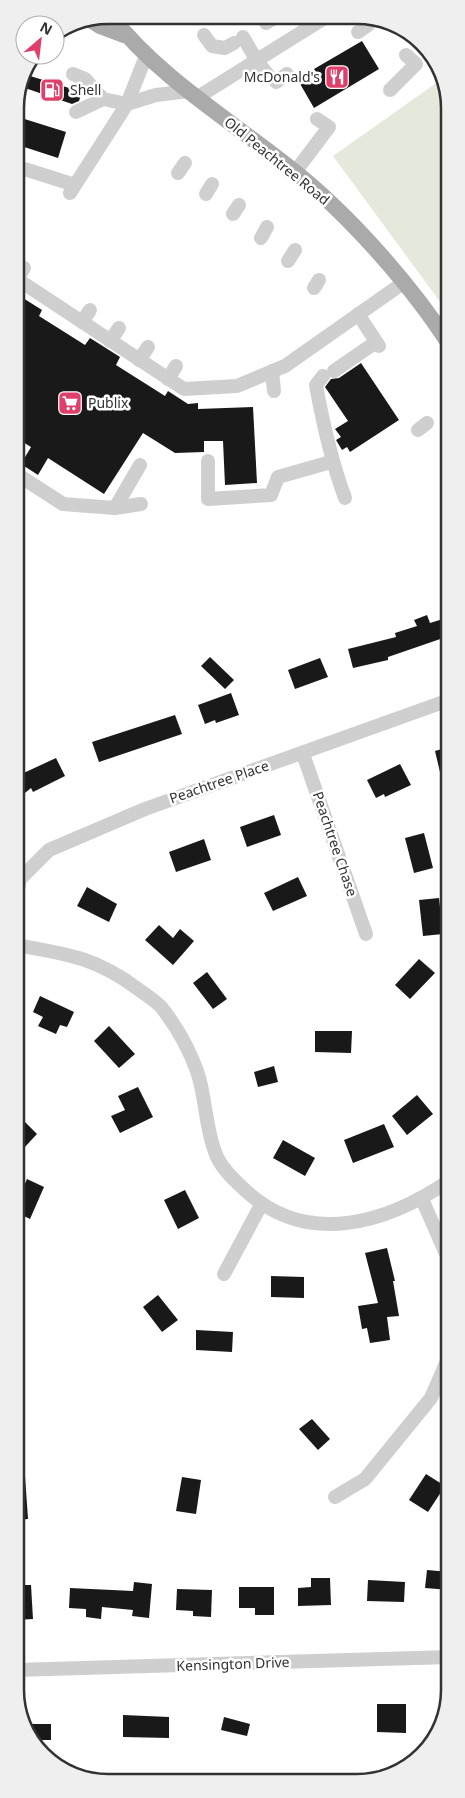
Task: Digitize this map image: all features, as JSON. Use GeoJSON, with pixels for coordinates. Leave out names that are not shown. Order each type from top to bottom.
{"type":"FeatureCollection","features":[{"type":"Feature","properties":{"kind":"main road","name":"Old Peachtree Road"},"geometry":{"type":"LineString","coordinates":[[117,24],[146,56],[295,172],[322,196],[403,283],[441,333]]}},
{"type":"Feature","properties":{"kind":"main road"},"geometry":{"type":"LineString","coordinates":[[98,25],[126,36],[125,24]]}},
{"type":"Feature","properties":{"kind":"street"},"geometry":{"type":"LineString","coordinates":[[73,74],[85,78],[103,98],[127,104],[151,96],[193,94],[257,61],[316,24]]}},
{"type":"Feature","properties":{"kind":"street"},"geometry":{"type":"LineString","coordinates":[[204,35],[212,46],[225,48],[239,40],[257,61],[277,77]]}},
{"type":"Feature","properties":{"kind":"street"},"geometry":{"type":"LineString","coordinates":[[390,90],[416,64],[406,55]]}},
{"type":"Feature","properties":{"kind":"street"},"geometry":{"type":"LineString","coordinates":[[24,171],[36,178],[73,189],[127,104],[146,56]]}},
{"type":"Feature","properties":{"kind":"street"},"geometry":{"type":"LineString","coordinates":[[76,112],[103,98]]}},
{"type":"Feature","properties":{"kind":"street"},"geometry":{"type":"LineString","coordinates":[[295,172],[329,127],[317,118]]}},
{"type":"Feature","properties":{"kind":"street"},"geometry":{"type":"LineString","coordinates":[[24,278],[54,296],[82,322],[184,389],[209,383],[237,386],[261,373],[285,366],[403,283]]}},
{"type":"Feature","properties":{"kind":"street"},"geometry":{"type":"LineString","coordinates":[[82,322],[90,310]]}},
{"type":"Feature","properties":{"kind":"street"},"geometry":{"type":"LineString","coordinates":[[345,498],[316,385],[329,373],[378,344],[358,314]]}},
{"type":"Feature","properties":{"kind":"street"},"geometry":{"type":"LineString","coordinates":[[110,341],[119,328]]}},
{"type":"Feature","properties":{"kind":"street"},"geometry":{"type":"LineString","coordinates":[[139,360],[148,347]]}},
{"type":"Feature","properties":{"kind":"street"},"geometry":{"type":"LineString","coordinates":[[168,379],[176,366]]}},
{"type":"Feature","properties":{"kind":"street"},"geometry":{"type":"LineString","coordinates":[[261,373],[274,391]]}},
{"type":"Feature","properties":{"kind":"street"},"geometry":{"type":"LineString","coordinates":[[208,461],[208,499],[271,495],[278,477],[337,467]]}},
{"type":"Feature","properties":{"kind":"street"},"geometry":{"type":"LineString","coordinates":[[115,508],[140,465]]}},
{"type":"Feature","properties":{"kind":"street"},"geometry":{"type":"LineString","coordinates":[[24,479],[63,504],[115,508],[141,504]]}},
{"type":"Feature","properties":{"kind":"street","name":"Peachtree Place"},"geometry":{"type":"LineString","coordinates":[[24,875],[49,850],[145,809],[255,769],[303,754],[441,703]]}},
{"type":"Feature","properties":{"kind":"street","name":"Peachtree Chase"},"geometry":{"type":"LineString","coordinates":[[303,754],[366,934]]}},
{"type":"Feature","properties":{"kind":"street"},"geometry":{"type":"LineString","coordinates":[[24,946],[70,954],[99,964],[120,976],[161,1006],[182,1040],[197,1072],[215,1154],[233,1179],[261,1205],[291,1219],[328,1225],[366,1219],[422,1199],[441,1186]]}},
{"type":"Feature","properties":{"kind":"street"},"geometry":{"type":"LineString","coordinates":[[422,1199],[441,1243]]}},
{"type":"Feature","properties":{"kind":"street"},"geometry":{"type":"LineString","coordinates":[[224,1274],[261,1205]]}},
{"type":"Feature","properties":{"kind":"street"},"geometry":{"type":"LineString","coordinates":[[335,1497],[365,1479],[431,1398],[441,1375]]}},
{"type":"Feature","properties":{"kind":"street","name":"Kensington Drive"},"geometry":{"type":"LineString","coordinates":[[24,1670],[441,1657]]}},
{"type":"Feature","properties":{"kind":"shaded area"},"geometry":{"type":"Polygon","coordinates":[[[437,83],[441,96],[441,303],[333,156],[437,83]]]}},
{"type":"Feature","properties":{"kind":"building","name":"McDonald's"},"geometry":{"type":"Polygon","coordinates":[[[362,41],[379,69],[314,108],[299,82],[316,72],[314,69],[362,41]]]}},
{"type":"Feature","properties":{"kind":"building","name":"Shell"},"geometry":{"type":"Polygon","coordinates":[[[30,76],[82,92],[79,101],[72,104],[27,89],[30,76]]]}},
{"type":"Feature","properties":{"kind":"building"},"geometry":{"type":"Polygon","coordinates":[[[24,119],[66,132],[58,158],[24,147],[24,119]]]}},
{"type":"Feature","properties":{"kind":"building"},"geometry":{"type":"Polygon","coordinates":[[[24,299],[42,310],[39,316],[85,345],[90,338],[120,357],[116,365],[165,396],[168,391],[188,404],[198,403],[198,409],[253,407],[257,483],[225,485],[223,441],[204,441],[204,452],[175,453],[143,433],[104,494],[48,458],[38,475],[24,466],[24,459],[31,447],[24,443],[24,299]]]}},
{"type":"Feature","properties":{"kind":"building"},"geometry":{"type":"Polygon","coordinates":[[[361,363],[399,420],[350,452],[347,447],[342,450],[336,440],[341,437],[335,429],[348,421],[325,387],[331,379],[339,378],[361,363]]]}},
{"type":"Feature","properties":{"kind":"building"},"geometry":{"type":"Polygon","coordinates":[[[427,615],[430,623],[441,620],[441,639],[388,657],[388,660],[353,668],[348,649],[396,637],[395,633],[417,626],[414,620],[427,615]]]}},
{"type":"Feature","properties":{"kind":"building"},"geometry":{"type":"Polygon","coordinates":[[[210,657],[234,680],[225,689],[201,666],[210,657]]]}},
{"type":"Feature","properties":{"kind":"building"},"geometry":{"type":"Polygon","coordinates":[[[320,658],[328,677],[295,689],[288,670],[320,658]]]}},
{"type":"Feature","properties":{"kind":"building"},"geometry":{"type":"Polygon","coordinates":[[[231,693],[239,715],[216,723],[215,720],[205,724],[198,705],[231,693]]]}},
{"type":"Feature","properties":{"kind":"building"},"geometry":{"type":"Polygon","coordinates":[[[175,715],[182,734],[99,762],[92,742],[175,715]]]}},
{"type":"Feature","properties":{"kind":"building"},"geometry":{"type":"Polygon","coordinates":[[[441,749],[440,772],[435,751],[441,749]]]}},
{"type":"Feature","properties":{"kind":"building"},"geometry":{"type":"Polygon","coordinates":[[[56,758],[65,776],[33,792],[31,788],[24,794],[24,773],[56,758]]]}},
{"type":"Feature","properties":{"kind":"building"},"geometry":{"type":"Polygon","coordinates":[[[400,764],[411,785],[385,797],[384,794],[376,798],[367,780],[400,764]]]}},
{"type":"Feature","properties":{"kind":"building"},"geometry":{"type":"Polygon","coordinates":[[[274,815],[281,835],[247,847],[240,827],[274,815]]]}},
{"type":"Feature","properties":{"kind":"building"},"geometry":{"type":"Polygon","coordinates":[[[424,833],[433,868],[414,873],[405,838],[424,833]]]}},
{"type":"Feature","properties":{"kind":"building"},"geometry":{"type":"Polygon","coordinates":[[[204,839],[211,860],[176,872],[169,852],[204,839]]]}},
{"type":"Feature","properties":{"kind":"building"},"geometry":{"type":"Polygon","coordinates":[[[298,877],[307,896],[273,911],[264,893],[298,877]]]}},
{"type":"Feature","properties":{"kind":"building"},"geometry":{"type":"Polygon","coordinates":[[[87,887],[117,904],[109,922],[77,906],[87,887]]]}},
{"type":"Feature","properties":{"kind":"building"},"geometry":{"type":"Polygon","coordinates":[[[439,898],[441,934],[423,936],[419,900],[439,898]]]}},
{"type":"Feature","properties":{"kind":"building"},"geometry":{"type":"Polygon","coordinates":[[[159,925],[173,938],[180,929],[194,941],[173,965],[145,940],[159,925]]]}},
{"type":"Feature","properties":{"kind":"building"},"geometry":{"type":"Polygon","coordinates":[[[419,959],[435,973],[410,999],[395,985],[419,959]]]}},
{"type":"Feature","properties":{"kind":"building"},"geometry":{"type":"Polygon","coordinates":[[[207,972],[227,999],[213,1009],[193,983],[207,972]]]}},
{"type":"Feature","properties":{"kind":"building"},"geometry":{"type":"Polygon","coordinates":[[[40,996],[74,1012],[67,1027],[60,1025],[56,1034],[38,1026],[43,1017],[33,1012],[40,996]]]}},
{"type":"Feature","properties":{"kind":"building"},"geometry":{"type":"Polygon","coordinates":[[[109,1026],[135,1054],[119,1068],[94,1041],[109,1026]]]}},
{"type":"Feature","properties":{"kind":"building"},"geometry":{"type":"Polygon","coordinates":[[[315,1031],[352,1031],[351,1053],[315,1052],[315,1031]]]}},
{"type":"Feature","properties":{"kind":"building"},"geometry":{"type":"Polygon","coordinates":[[[274,1066],[278,1082],[258,1087],[254,1072],[274,1066]]]}},
{"type":"Feature","properties":{"kind":"building"},"geometry":{"type":"Polygon","coordinates":[[[138,1087],[153,1117],[120,1133],[111,1116],[125,1110],[118,1096],[138,1087]]]}},
{"type":"Feature","properties":{"kind":"building"},"geometry":{"type":"Polygon","coordinates":[[[417,1095],[433,1114],[407,1135],[392,1116],[417,1095]]]}},
{"type":"Feature","properties":{"kind":"building"},"geometry":{"type":"Polygon","coordinates":[[[24,1121],[37,1134],[24,1148],[24,1121]]]}},
{"type":"Feature","properties":{"kind":"building"},"geometry":{"type":"Polygon","coordinates":[[[384,1124],[394,1147],[353,1163],[344,1140],[384,1124]]]}},
{"type":"Feature","properties":{"kind":"building"},"geometry":{"type":"Polygon","coordinates":[[[283,1140],[315,1158],[305,1176],[273,1158],[283,1140]]]}},
{"type":"Feature","properties":{"kind":"building"},"geometry":{"type":"Polygon","coordinates":[[[27,1179],[44,1187],[30,1219],[24,1216],[24,1186],[27,1179]]]}},
{"type":"Feature","properties":{"kind":"building"},"geometry":{"type":"Polygon","coordinates":[[[185,1190],[199,1218],[178,1229],[164,1200],[185,1190]]]}},
{"type":"Feature","properties":{"kind":"building"},"geometry":{"type":"Polygon","coordinates":[[[387,1248],[395,1281],[393,1281],[399,1316],[387,1317],[390,1340],[370,1343],[367,1328],[362,1329],[358,1306],[378,1303],[365,1253],[387,1248]]]}},
{"type":"Feature","properties":{"kind":"building"},"geometry":{"type":"Polygon","coordinates":[[[271,1276],[304,1277],[304,1298],[271,1297],[271,1276]]]}},
{"type":"Feature","properties":{"kind":"building"},"geometry":{"type":"Polygon","coordinates":[[[158,1295],[178,1320],[162,1332],[143,1307],[158,1295]]]}},
{"type":"Feature","properties":{"kind":"building"},"geometry":{"type":"Polygon","coordinates":[[[196,1330],[233,1332],[232,1352],[196,1350],[196,1330]]]}},
{"type":"Feature","properties":{"kind":"building"},"geometry":{"type":"Polygon","coordinates":[[[312,1419],[330,1439],[318,1450],[299,1429],[312,1419]]]}},
{"type":"Feature","properties":{"kind":"building"},"geometry":{"type":"Polygon","coordinates":[[[24,1462],[28,1519],[24,1519],[24,1462]]]}},
{"type":"Feature","properties":{"kind":"building"},"geometry":{"type":"Polygon","coordinates":[[[426,1474],[441,1483],[441,1492],[428,1512],[409,1500],[426,1474]]]}},
{"type":"Feature","properties":{"kind":"building"},"geometry":{"type":"Polygon","coordinates":[[[182,1477],[201,1480],[196,1514],[176,1511],[182,1477]]]}},
{"type":"Feature","properties":{"kind":"building"},"geometry":{"type":"Polygon","coordinates":[[[427,1570],[441,1571],[441,1589],[425,1588],[427,1570]]]}},
{"type":"Feature","properties":{"kind":"building"},"geometry":{"type":"Polygon","coordinates":[[[311,1578],[330,1578],[331,1605],[298,1606],[298,1588],[311,1587],[311,1578]]]}},
{"type":"Feature","properties":{"kind":"building"},"geometry":{"type":"Polygon","coordinates":[[[368,1580],[405,1582],[404,1602],[367,1601],[368,1580]]]}},
{"type":"Feature","properties":{"kind":"building"},"geometry":{"type":"Polygon","coordinates":[[[134,1582],[152,1584],[149,1618],[132,1616],[133,1610],[102,1607],[101,1619],[86,1617],[86,1609],[69,1608],[70,1588],[133,1591],[134,1582]]]}},
{"type":"Feature","properties":{"kind":"building"},"geometry":{"type":"Polygon","coordinates":[[[24,1585],[31,1585],[33,1619],[24,1620],[24,1585]]]}},
{"type":"Feature","properties":{"kind":"building"},"geometry":{"type":"Polygon","coordinates":[[[239,1587],[274,1587],[274,1615],[255,1615],[255,1608],[239,1608],[239,1587]]]}},
{"type":"Feature","properties":{"kind":"building"},"geometry":{"type":"Polygon","coordinates":[[[177,1589],[212,1590],[211,1617],[193,1616],[193,1611],[176,1610],[177,1589]]]}},
{"type":"Feature","properties":{"kind":"building"},"geometry":{"type":"Polygon","coordinates":[[[377,1704],[406,1704],[406,1733],[377,1732],[377,1704]]]}},
{"type":"Feature","properties":{"kind":"building"},"geometry":{"type":"Polygon","coordinates":[[[123,1715],[169,1717],[169,1738],[123,1737],[123,1715]]]}},
{"type":"Feature","properties":{"kind":"building"},"geometry":{"type":"Polygon","coordinates":[[[224,1717],[250,1724],[247,1736],[221,1730],[224,1717]]]}},
{"type":"Feature","properties":{"kind":"building"},"geometry":{"type":"Polygon","coordinates":[[[30,1724],[51,1724],[51,1740],[41,1740],[30,1724]]]}},
{"type":"Feature","properties":{"kind":"place","name":"McDonald's"},"geometry":{"type":"Point","coordinates":[337,77]}},
{"type":"Feature","properties":{"kind":"place","name":"Shell"},"geometry":{"type":"Point","coordinates":[52,90]}},
{"type":"Feature","properties":{"kind":"place","name":"Publix"},"geometry":{"type":"Point","coordinates":[70,403]}}]}
